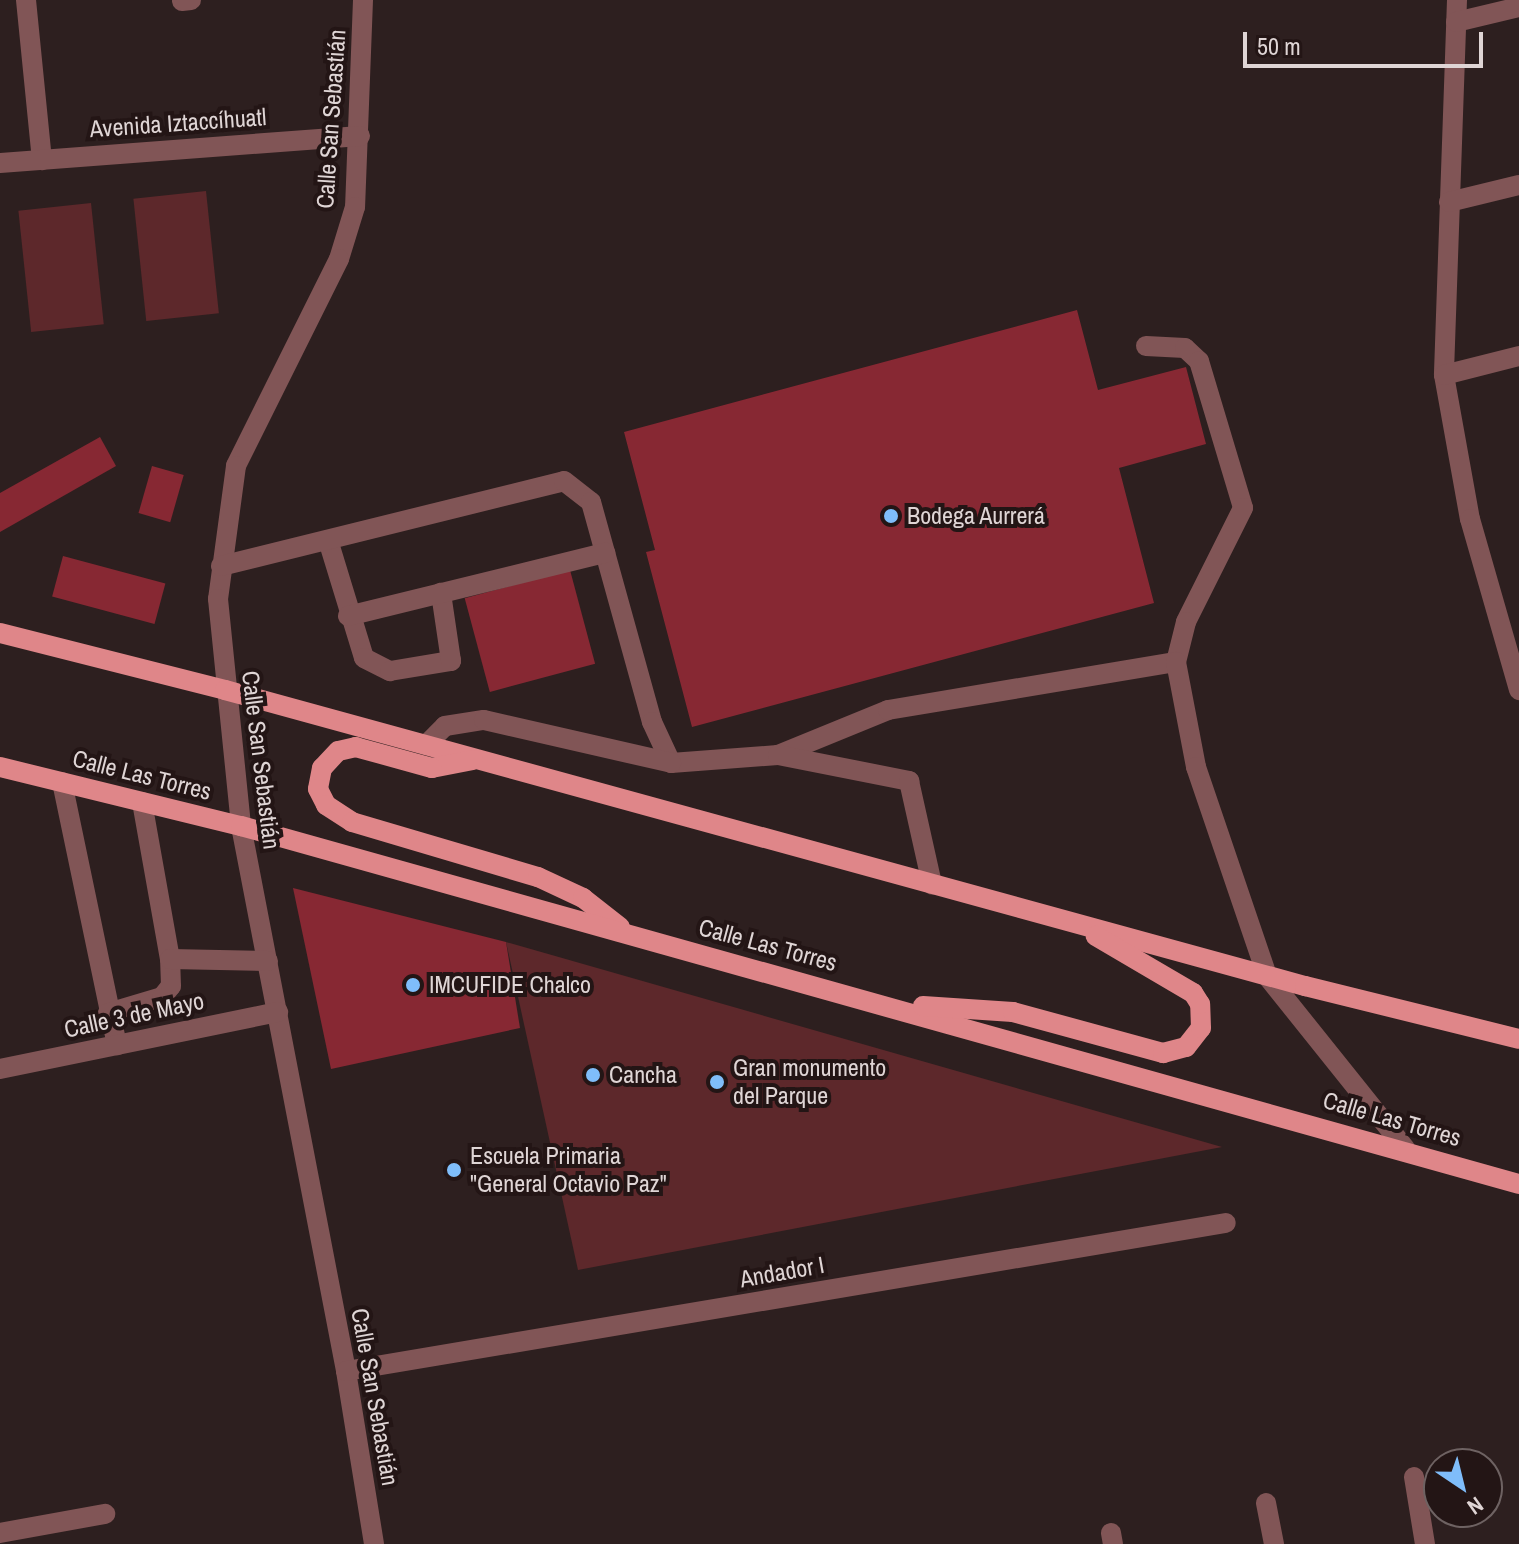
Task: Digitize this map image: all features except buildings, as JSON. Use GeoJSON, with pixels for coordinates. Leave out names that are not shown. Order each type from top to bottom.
{"type":"FeatureCollection","features":[{"type":"Feature","properties":{"kind":"main road"},"geometry":{"type":"LineString","coordinates":[[0,633],[225,690],[1267,976],[1519,1039]]}},
{"type":"Feature","properties":{"kind":"main road"},"geometry":{"type":"LineString","coordinates":[[477,759],[432,768],[356,747],[338,751],[322,768],[318,789],[326,805],[352,822],[538,877],[583,898],[630,934]]}},
{"type":"Feature","properties":{"kind":"main road","name":"Calle Las Torres"},"geometry":{"type":"LineString","coordinates":[[0,767],[241,826],[1405,1148],[1519,1184]]}},
{"type":"Feature","properties":{"kind":"main road"},"geometry":{"type":"LineString","coordinates":[[883,1004],[1013,1012],[1163,1053],[1175,1052],[1195,1039],[1202,1016],[1193,993],[1072,922]]}},
{"type":"Feature","properties":{"kind":"street"},"geometry":{"type":"LineString","coordinates":[[26,0],[42,160]]}},
{"type":"Feature","properties":{"kind":"street","name":"Calle San Sebastián"},"geometry":{"type":"LineString","coordinates":[[363,0],[355,207],[339,259],[236,466],[218,599],[241,826],[346,1371],[374,1544]]}},
{"type":"Feature","properties":{"kind":"street"},"geometry":{"type":"LineString","coordinates":[[1457,0],[1444,375],[1470,519],[1519,690]]}},
{"type":"Feature","properties":{"kind":"street"},"geometry":{"type":"LineString","coordinates":[[1456,22],[1519,7]]}},
{"type":"Feature","properties":{"kind":"street","name":"Avenida Iztaccíhuatl"},"geometry":{"type":"LineString","coordinates":[[0,163],[360,136]]}},
{"type":"Feature","properties":{"kind":"street"},"geometry":{"type":"LineString","coordinates":[[1449,202],[1519,185]]}},
{"type":"Feature","properties":{"kind":"street"},"geometry":{"type":"LineString","coordinates":[[1146,346],[1185,348],[1199,361],[1243,508],[1186,622],[1176,662],[1196,767],[1267,976],[1405,1148]]}},
{"type":"Feature","properties":{"kind":"street"},"geometry":{"type":"LineString","coordinates":[[1444,375],[1519,356]]}},
{"type":"Feature","properties":{"kind":"street"},"geometry":{"type":"LineString","coordinates":[[221,566],[564,481],[591,502],[652,722],[671,763]]}},
{"type":"Feature","properties":{"kind":"street"},"geometry":{"type":"LineString","coordinates":[[328,540],[348,616],[364,658],[390,671],[451,661],[441,593]]}},
{"type":"Feature","properties":{"kind":"street"},"geometry":{"type":"LineString","coordinates":[[348,616],[605,553]]}},
{"type":"Feature","properties":{"kind":"street"},"geometry":{"type":"LineString","coordinates":[[778,755],[888,710],[1176,662]]}},
{"type":"Feature","properties":{"kind":"street"},"geometry":{"type":"LineString","coordinates":[[426,745],[445,726],[484,720],[671,763],[778,755],[909,781],[932,884]]}},
{"type":"Feature","properties":{"kind":"street"},"geometry":{"type":"LineString","coordinates":[[62,782],[117,1045]]}},
{"type":"Feature","properties":{"kind":"street"},"geometry":{"type":"LineString","coordinates":[[108,1013],[162,997],[171,986],[170,959],[142,802]]}},
{"type":"Feature","properties":{"kind":"street"},"geometry":{"type":"LineString","coordinates":[[170,959],[268,961]]}},
{"type":"Feature","properties":{"kind":"street","name":"Calle 3 de Mayo"},"geometry":{"type":"LineString","coordinates":[[0,1069],[278,1012]]}},
{"type":"Feature","properties":{"kind":"street","name":"Andador I"},"geometry":{"type":"LineString","coordinates":[[346,1371],[1226,1223]]}},
{"type":"Feature","properties":{"kind":"street"},"geometry":{"type":"LineString","coordinates":[[1414,1477],[1425,1544]]}},
{"type":"Feature","properties":{"kind":"street"},"geometry":{"type":"LineString","coordinates":[[1266,1503],[1274,1544]]}},
{"type":"Feature","properties":{"kind":"street"},"geometry":{"type":"LineString","coordinates":[[0,1533],[105,1514]]}},
{"type":"Feature","properties":{"kind":"shaded area"},"geometry":{"type":"Polygon","coordinates":[[[206,191],[219,313],[146,321],[133,199],[206,191]]]}},
{"type":"Feature","properties":{"kind":"shaded area"},"geometry":{"type":"Polygon","coordinates":[[[91,203],[104,324],[31,332],[18,211],[91,203]]]}},
{"type":"Feature","properties":{"kind":"shaded area"},"geometry":{"type":"Polygon","coordinates":[[[506,942],[1222,1147],[578,1270],[506,942]]]}},
{"type":"Feature","properties":{"kind":"place","name":"Bodega Aurrerá"},"geometry":{"type":"Point","coordinates":[891,516]}},
{"type":"Feature","properties":{"kind":"place","name":"IMCUFIDE Chalco"},"geometry":{"type":"Point","coordinates":[413,985]}},
{"type":"Feature","properties":{"kind":"place","name":"Cancha"},"geometry":{"type":"Point","coordinates":[593,1075]}},
{"type":"Feature","properties":{"kind":"place","name":"Gran monumento del Parque"},"geometry":{"type":"Point","coordinates":[717,1082]}},
{"type":"Feature","properties":{"kind":"place","name":"Escuela Primaria \"General Octavio Paz\""},"geometry":{"type":"Point","coordinates":[454,1170]}}]}
